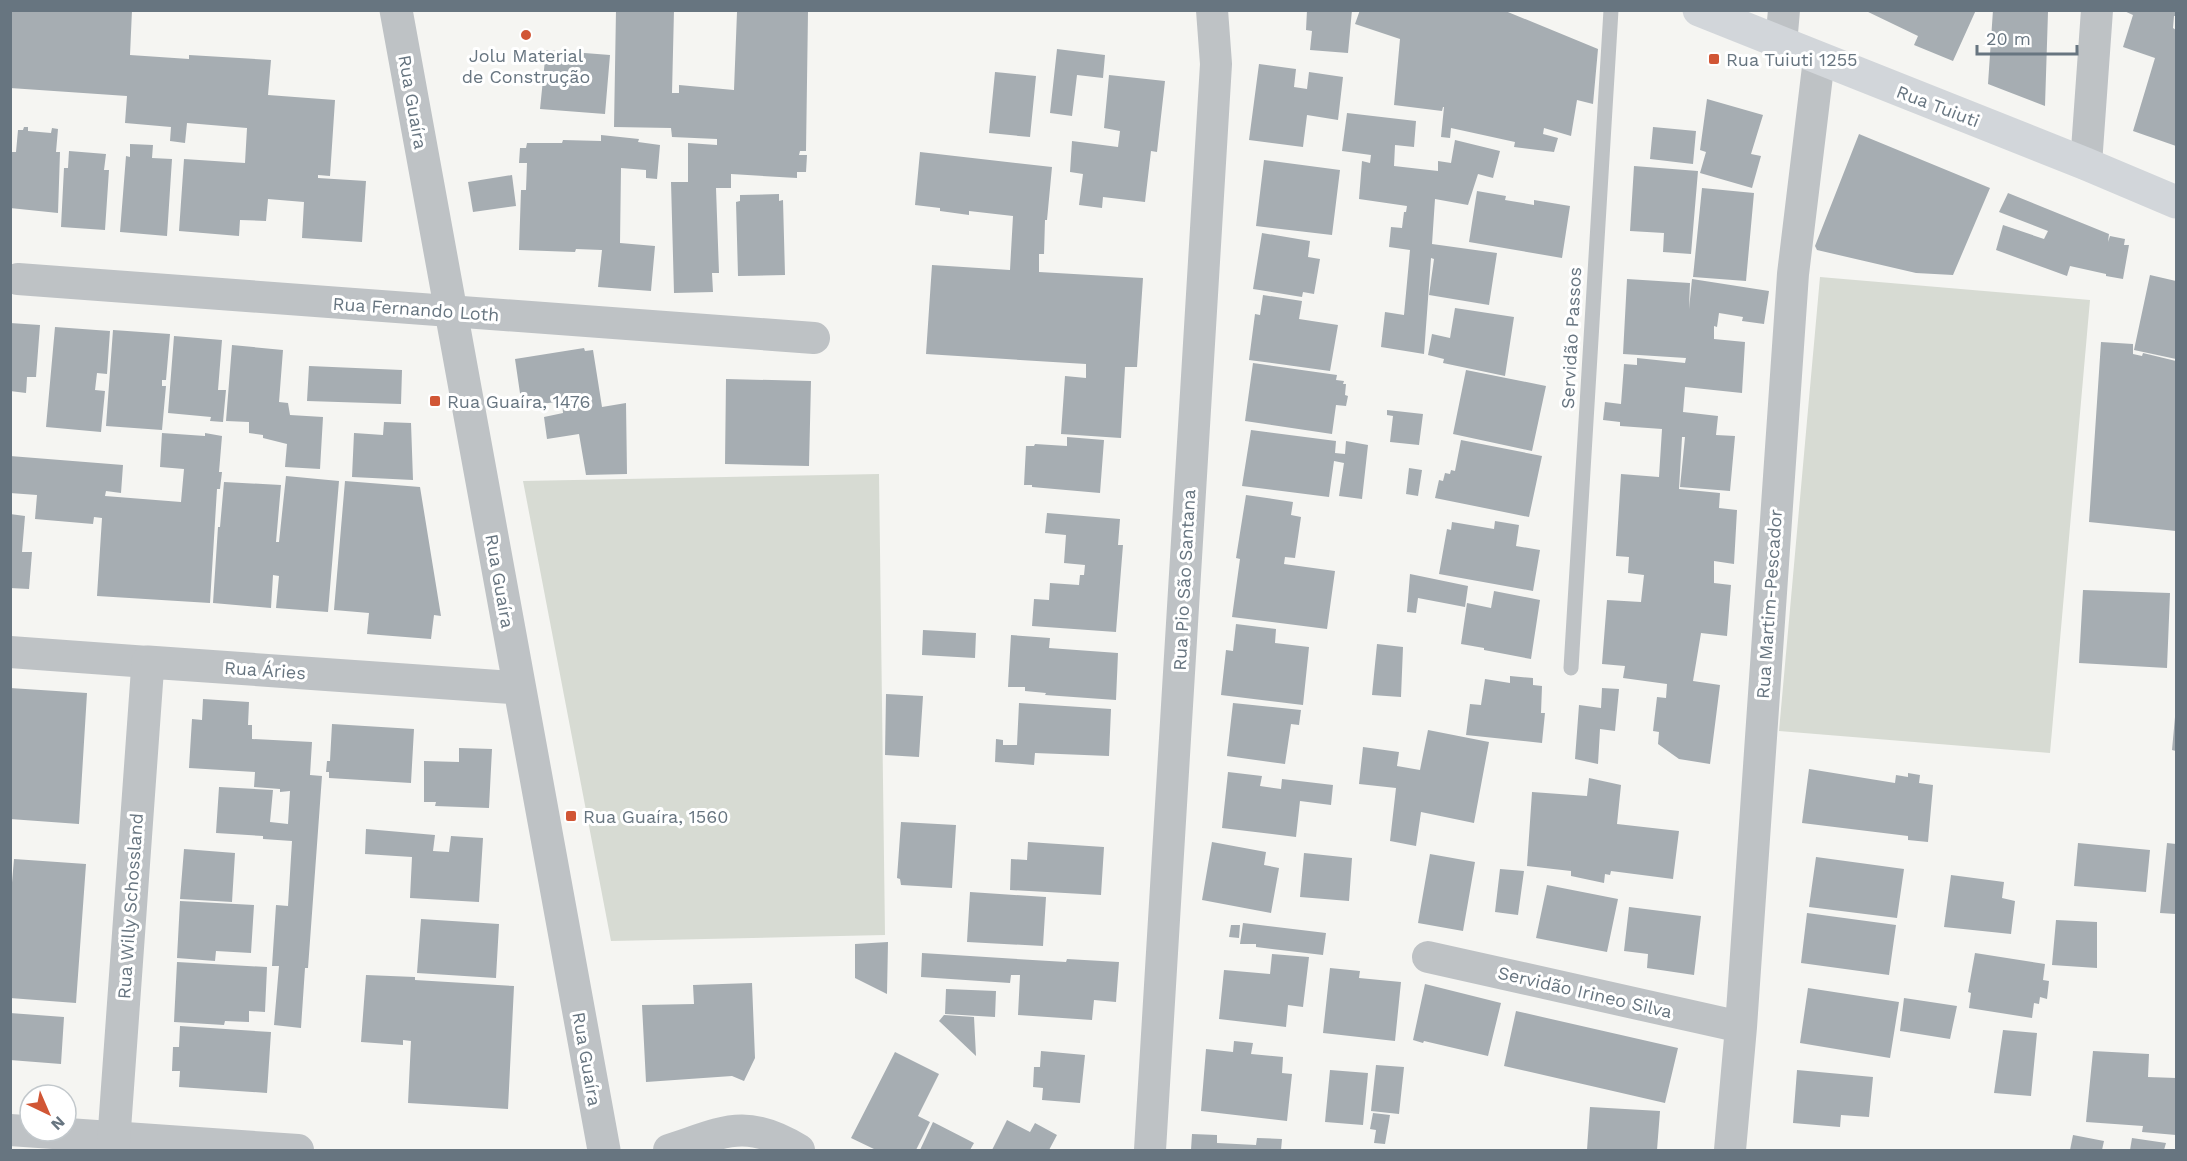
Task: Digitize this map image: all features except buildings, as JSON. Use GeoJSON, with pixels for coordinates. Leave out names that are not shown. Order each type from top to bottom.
{"type":"FeatureCollection","features":[{"type":"Feature","properties":{"kind":"main road","name":"Rua Tuiuti"},"geometry":{"type":"LineString","coordinates":[[1700,10],[2176,202]]}},
{"type":"Feature","properties":{"kind":"street","name":"Rua Guaíra"},"geometry":{"type":"LineString","coordinates":[[396,10],[604,1150]]}},
{"type":"Feature","properties":{"kind":"street","name":"Rua Pio São Santana"},"geometry":{"type":"LineString","coordinates":[[1150,1150],[1215,76],[1212,10]]}},
{"type":"Feature","properties":{"kind":"street"},"geometry":{"type":"LineString","coordinates":[[1781,44],[1784,10]]}},
{"type":"Feature","properties":{"kind":"street"},"geometry":{"type":"LineString","coordinates":[[2086,164],[2097,10]]}},
{"type":"Feature","properties":{"kind":"street","name":"Rua Martim-Pescador"},"geometry":{"type":"LineString","coordinates":[[1730,1150],[1741,1027],[1793,274],[1819,59]]}},
{"type":"Feature","properties":{"kind":"street","name":"Rua Fernando Loth"},"geometry":{"type":"LineString","coordinates":[[18,279],[814,338]]}},
{"type":"Feature","properties":{"kind":"street","name":"Rua Áries"},"geometry":{"type":"LineString","coordinates":[[10,652],[519,688]]}},
{"type":"Feature","properties":{"kind":"street","name":"Rua Willy Schossland"},"geometry":{"type":"LineString","coordinates":[[113,1144],[148,662]]}},
{"type":"Feature","properties":{"kind":"street","name":"Servidão Irineo Silva"},"geometry":{"type":"LineString","coordinates":[[1428,957],[1741,1027]]}},
{"type":"Feature","properties":{"kind":"street"},"geometry":{"type":"LineString","coordinates":[[10,1130],[113,1144],[298,1150]]}},
{"type":"Feature","properties":{"kind":"street"},"geometry":{"type":"LineString","coordinates":[[669,1150],[730,1130],[759,1131],[783,1140],[800,1150]]}},
{"type":"Feature","properties":{"kind":"lane","name":"Servidão Passos"},"geometry":{"type":"LineString","coordinates":[[1571,668],[1611,10]]}},
{"type":"Feature","properties":{"kind":"shaded area"},"geometry":{"type":"Polygon","coordinates":[[[1820,277],[2090,300],[2050,753],[1779,731],[1820,277]]]}},
{"type":"Feature","properties":{"kind":"shaded area"},"geometry":{"type":"Polygon","coordinates":[[[879,474],[885,935],[611,941],[523,481],[879,474]]]}},
{"type":"Feature","properties":{"kind":"place","name":"Jolu Material de Construção"},"geometry":{"type":"Point","coordinates":[526,35]}},
{"type":"Feature","properties":{"kind":"place","name":"Rua Tuiuti 1255"},"geometry":{"type":"Point","coordinates":[1714,59]}},
{"type":"Feature","properties":{"kind":"place","name":"Rua Guaíra, 1476"},"geometry":{"type":"Point","coordinates":[435,401]}},
{"type":"Feature","properties":{"kind":"place","name":"Rua Guaíra, 1560"},"geometry":{"type":"Point","coordinates":[571,816]}}]}
